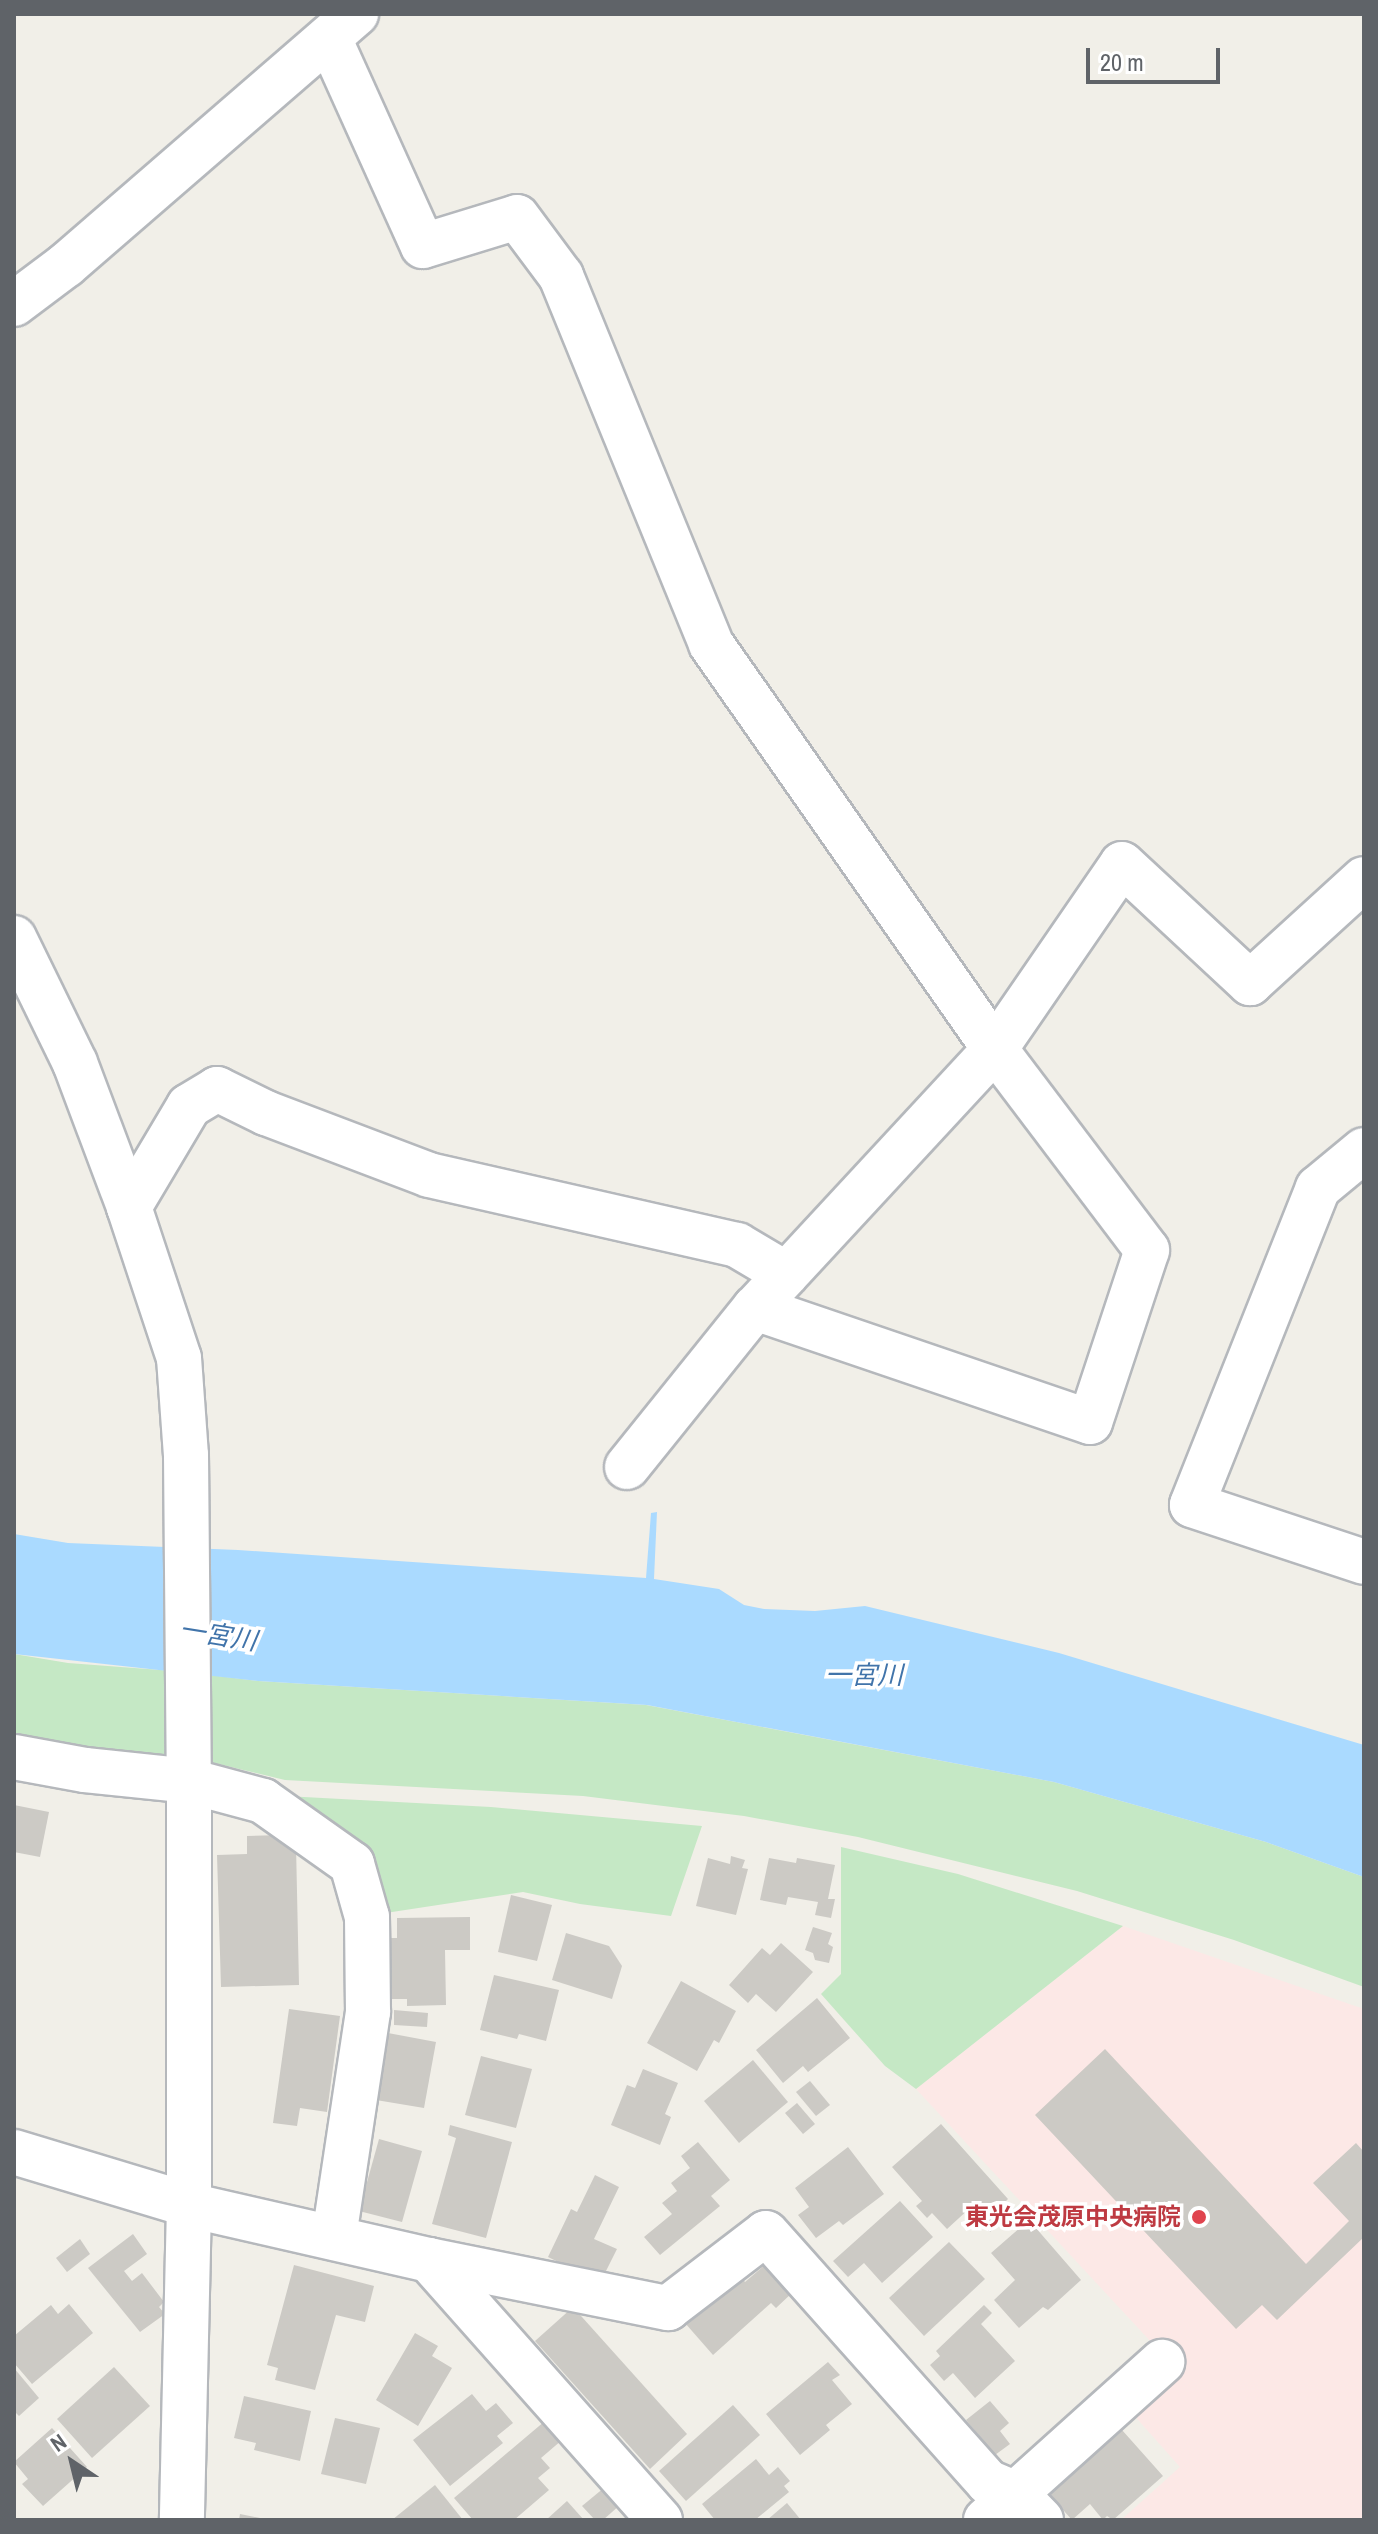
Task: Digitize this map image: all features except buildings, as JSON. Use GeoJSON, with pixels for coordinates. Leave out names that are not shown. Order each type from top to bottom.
{"type":"FeatureCollection","features":[{"type":"Feature","properties":{"kind":"street"},"geometry":{"type":"LineString","coordinates":[[14,304],[66,265],[342,26],[423,246],[517,217],[561,276],[711,644],[995,1049],[1147,1250],[1090,1422],[755,1308]]}},
{"type":"Feature","properties":{"kind":"street"},"geometry":{"type":"LineString","coordinates":[[627,1467],[755,1308],[995,1049],[1122,864],[1250,983],[1364,879]]}},
{"type":"Feature","properties":{"kind":"street"},"geometry":{"type":"LineString","coordinates":[[14,938],[75,1063],[129,1207],[179,1358],[186,1465],[189,1771],[189,2205],[182,2520]]}},
{"type":"Feature","properties":{"kind":"street"},"geometry":{"type":"LineString","coordinates":[[129,1207],[189,1106],[217,1089],[266,1113],[429,1175],[737,1245],[786,1274]]}},
{"type":"Feature","properties":{"kind":"street"},"geometry":{"type":"LineString","coordinates":[[1364,1150],[1318,1188],[1192,1505],[1364,1562]]}},
{"type":"Feature","properties":{"kind":"street"},"geometry":{"type":"LineString","coordinates":[[14,1757],[85,1770],[189,1771],[263,1801],[352,1864],[367,1917],[368,2012],[334,2237]]}},
{"type":"Feature","properties":{"kind":"street"},"geometry":{"type":"LineString","coordinates":[[14,2152],[189,2205],[429,2260],[668,2308],[766,2233],[1014,2511],[1162,2362]]}},
{"type":"Feature","properties":{"kind":"street"},"geometry":{"type":"LineString","coordinates":[[429,2260],[660,2520]]}},
{"type":"Feature","properties":{"kind":"shaded area","name":"東光会茂原中央病院"},"geometry":{"type":"Polygon","coordinates":[[[1123,1926],[1364,2009],[1364,2520],[1121,2520],[1180,2467],[1131,2412],[1153,2344],[916,2089],[1123,1926]]]}},
{"type":"Feature","properties":{"kind":"green space"},"geometry":{"type":"Polygon","coordinates":[[[14,1654],[68,1663],[174,1671],[174,1760],[14,1739],[14,1654]]]}},
{"type":"Feature","properties":{"kind":"green space"},"geometry":{"type":"Polygon","coordinates":[[[202,1674],[258,1681],[646,1705],[1054,1782],[1266,1842],[1364,1877],[1364,1987],[1234,1940],[1077,1891],[858,1837],[744,1816],[583,1796],[285,1780],[202,1760],[202,1674]]]}},
{"type":"Feature","properties":{"kind":"green space"},"geometry":{"type":"Polygon","coordinates":[[[285,1796],[491,1807],[702,1826],[671,1916],[580,1904],[523,1892],[379,1914],[285,1796]]]}},
{"type":"Feature","properties":{"kind":"green space"},"geometry":{"type":"Polygon","coordinates":[[[841,1847],[958,1874],[1123,1926],[916,2089],[885,2066],[821,1994],[841,1974],[841,1847]]]}},
{"type":"Feature","properties":{"kind":"water","name":"一宮川"},"geometry":{"type":"Polygon","coordinates":[[[657,1512],[654,1579],[719,1589],[744,1605],[764,1609],[815,1611],[865,1606],[1059,1653],[1364,1745],[1364,1877],[1266,1842],[1054,1782],[647,1705],[258,1681],[14,1654],[14,1534],[68,1543],[238,1550],[646,1578],[651,1513],[657,1512]]]}},
{"type":"Feature","properties":{"kind":"place","name":"東光会茂原中央病院"},"geometry":{"type":"Point","coordinates":[1199,2217]}}]}
